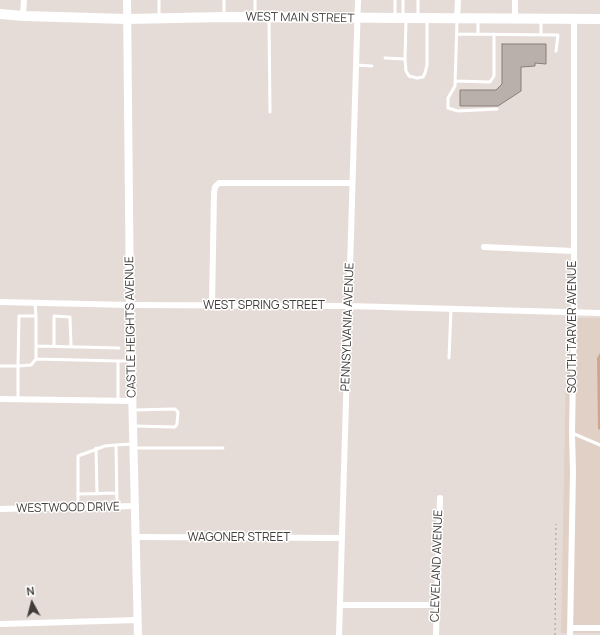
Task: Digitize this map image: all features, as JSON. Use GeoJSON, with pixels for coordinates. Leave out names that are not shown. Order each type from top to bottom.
{"type":"FeatureCollection","features":[{"type":"Feature","properties":{"kind":"main road","name":"WEST MAIN STREET"},"geometry":{"type":"LineString","coordinates":[[0,14],[127,19],[224,17],[357,19],[600,19]]}},
{"type":"Feature","properties":{"kind":"street"},"geometry":{"type":"LineString","coordinates":[[23,16],[24,0]]}},
{"type":"Feature","properties":{"kind":"street","name":"CASTLE HEIGHTS AVENUE"},"geometry":{"type":"LineString","coordinates":[[127,0],[130,305],[138,635]]}},
{"type":"Feature","properties":{"kind":"street","name":"PENNSYLVANIA AVENUE"},"geometry":{"type":"LineString","coordinates":[[339,635],[358,0]]}},
{"type":"Feature","properties":{"kind":"street"},"geometry":{"type":"LineString","coordinates":[[457,19],[458,0]]}},
{"type":"Feature","properties":{"kind":"street"},"geometry":{"type":"LineString","coordinates":[[515,0],[515,19]]}},
{"type":"Feature","properties":{"kind":"street","name":"SOUTH TARVER AVENUE"},"geometry":{"type":"LineString","coordinates":[[570,635],[573,507],[574,19]]}},
{"type":"Feature","properties":{"kind":"street"},"geometry":{"type":"LineString","coordinates":[[212,306],[214,193],[215,187],[219,183],[352,183]]}},
{"type":"Feature","properties":{"kind":"street"},"geometry":{"type":"LineString","coordinates":[[484,247],[573,252]]}},
{"type":"Feature","properties":{"kind":"street","name":"WEST SPRING STREET"},"geometry":{"type":"LineString","coordinates":[[0,302],[212,306],[349,306],[600,313]]}},
{"type":"Feature","properties":{"kind":"street"},"geometry":{"type":"LineString","coordinates":[[0,399],[118,401],[132,406]]}},
{"type":"Feature","properties":{"kind":"street","name":"CLEVELAND AVENUE"},"geometry":{"type":"LineString","coordinates":[[436,635],[440,498]]}},
{"type":"Feature","properties":{"kind":"street","name":"WESTWOOD DRIVE"},"geometry":{"type":"LineString","coordinates":[[0,509],[136,506]]}},
{"type":"Feature","properties":{"kind":"street","name":"WAGONER STREET"},"geometry":{"type":"LineString","coordinates":[[136,537],[342,538]]}},
{"type":"Feature","properties":{"kind":"street"},"geometry":{"type":"LineString","coordinates":[[341,605],[436,605]]}},
{"type":"Feature","properties":{"kind":"street"},"geometry":{"type":"LineString","coordinates":[[0,624],[138,620]]}},
{"type":"Feature","properties":{"kind":"street"},"geometry":{"type":"LineString","coordinates":[[570,628],[600,628]]}},
{"type":"Feature","properties":{"kind":"lane"},"geometry":{"type":"LineString","coordinates":[[159,0],[159,18]]}},
{"type":"Feature","properties":{"kind":"lane"},"geometry":{"type":"LineString","coordinates":[[224,0],[224,17]]}},
{"type":"Feature","properties":{"kind":"lane"},"geometry":{"type":"LineString","coordinates":[[255,0],[255,18]]}},
{"type":"Feature","properties":{"kind":"lane"},"geometry":{"type":"LineString","coordinates":[[395,0],[402,19]]}},
{"type":"Feature","properties":{"kind":"lane"},"geometry":{"type":"LineString","coordinates":[[403,0],[402,19],[406,71],[409,76],[417,78],[422,77],[425,73],[427,65],[422,19],[418,6],[418,0]]}},
{"type":"Feature","properties":{"kind":"lane"},"geometry":{"type":"LineString","coordinates":[[269,18],[270,112]]}},
{"type":"Feature","properties":{"kind":"lane"},"geometry":{"type":"LineString","coordinates":[[457,19],[455,86],[448,98],[448,108],[458,111],[497,109]]}},
{"type":"Feature","properties":{"kind":"lane"},"geometry":{"type":"LineString","coordinates":[[478,19],[478,34]]}},
{"type":"Feature","properties":{"kind":"lane"},"geometry":{"type":"LineString","coordinates":[[541,19],[541,34]]}},
{"type":"Feature","properties":{"kind":"lane"},"geometry":{"type":"LineString","coordinates":[[456,34],[558,35],[556,51]]}},
{"type":"Feature","properties":{"kind":"lane"},"geometry":{"type":"LineString","coordinates":[[455,81],[490,82],[494,76],[494,34]]}},
{"type":"Feature","properties":{"kind":"lane"},"geometry":{"type":"LineString","coordinates":[[385,58],[405,59]]}},
{"type":"Feature","properties":{"kind":"lane"},"geometry":{"type":"LineString","coordinates":[[356,65],[372,66]]}},
{"type":"Feature","properties":{"kind":"lane"},"geometry":{"type":"LineString","coordinates":[[0,366],[31,365],[36,359],[35,303]]}},
{"type":"Feature","properties":{"kind":"lane"},"geometry":{"type":"LineString","coordinates":[[449,358],[451,309]]}},
{"type":"Feature","properties":{"kind":"lane"},"geometry":{"type":"LineString","coordinates":[[18,399],[19,316],[36,316]]}},
{"type":"Feature","properties":{"kind":"lane"},"geometry":{"type":"LineString","coordinates":[[54,346],[54,316],[70,317],[71,346]]}},
{"type":"Feature","properties":{"kind":"lane"},"geometry":{"type":"LineString","coordinates":[[36,346],[119,348]]}},
{"type":"Feature","properties":{"kind":"lane"},"geometry":{"type":"LineString","coordinates":[[36,359],[131,361]]}},
{"type":"Feature","properties":{"kind":"lane"},"geometry":{"type":"LineString","coordinates":[[118,361],[118,401]]}},
{"type":"Feature","properties":{"kind":"lane"},"geometry":{"type":"LineString","coordinates":[[132,406],[175,410],[178,412],[177,424],[175,427],[133,426]]}},
{"type":"Feature","properties":{"kind":"lane"},"geometry":{"type":"LineString","coordinates":[[572,433],[600,445]]}},
{"type":"Feature","properties":{"kind":"lane"},"geometry":{"type":"LineString","coordinates":[[116,445],[117,507]]}},
{"type":"Feature","properties":{"kind":"lane"},"geometry":{"type":"LineString","coordinates":[[78,507],[78,456],[96,448],[116,445],[223,448]]}},
{"type":"Feature","properties":{"kind":"lane"},"geometry":{"type":"LineString","coordinates":[[96,448],[97,494]]}},
{"type":"Feature","properties":{"kind":"lane"},"geometry":{"type":"LineString","coordinates":[[78,494],[117,493]]}},
{"type":"Feature","properties":{"kind":"path"},"geometry":{"type":"LineString","coordinates":[[555,635],[556,524]]}},
{"type":"Feature","properties":{"kind":"shaded area"},"geometry":{"type":"Polygon","coordinates":[[[567,318],[600,318],[600,633],[561,633],[567,318]]]}},
{"type":"Feature","properties":{"kind":"shaded area"},"geometry":{"type":"Polygon","coordinates":[[[600,353],[600,430],[598,429],[597,358],[600,353]]]}},
{"type":"Feature","properties":{"kind":"building"},"geometry":{"type":"Polygon","coordinates":[[[502,44],[546,44],[546,64],[535,63],[535,66],[521,67],[521,91],[498,106],[460,106],[460,90],[496,90],[502,84],[502,44]]]}}]}
